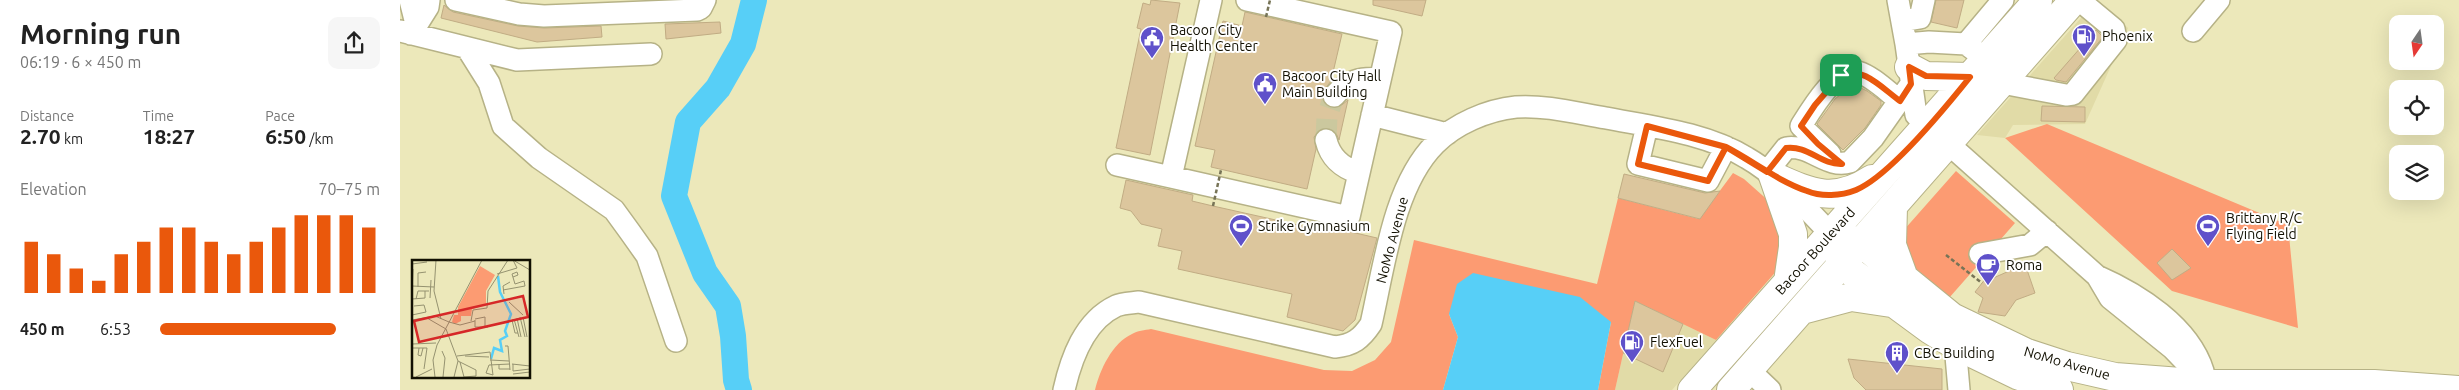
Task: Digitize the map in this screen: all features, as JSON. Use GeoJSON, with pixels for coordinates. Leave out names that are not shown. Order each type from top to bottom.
{"type":"FeatureCollection","features":[{"type":"Feature","properties":{"kind":"main road","name":"Bacoor Boulevard"},"geometry":{"type":"LineString","coordinates":[[1731,390],[2074,0]]}},
{"type":"Feature","properties":{"kind":"main road","name":"Bacoor Boulevard"},"geometry":{"type":"LineString","coordinates":[[1692,390],[1884,172],[1927,126],[1974,60],[2031,2]]}},
{"type":"Feature","properties":{"kind":"main road"},"geometry":{"type":"LineString","coordinates":[[1907,74],[1926,76],[1974,60]]}},
{"type":"Feature","properties":{"kind":"main road"},"geometry":{"type":"LineString","coordinates":[[1770,174],[1808,192],[1841,194],[1857,190],[1884,172]]}},
{"type":"Feature","properties":{"kind":"main road"},"geometry":{"type":"LineString","coordinates":[[1770,174],[1792,234],[1793,247],[1788,282]]}},
{"type":"Feature","properties":{"kind":"main road"},"geometry":{"type":"LineString","coordinates":[[1893,207],[1892,245],[1904,278]]}},
{"type":"Feature","properties":{"kind":"main road","name":"NoMo Avenue"},"geometry":{"type":"LineString","coordinates":[[1831,234],[1861,243],[1952,317],[2027,353],[2068,366],[2115,377],[2207,384],[2299,388],[2374,384],[2458,390]]}},
{"type":"Feature","properties":{"kind":"main road","name":"NoMo Avenue"},"geometry":{"type":"LineString","coordinates":[[1831,234],[1842,265],[1895,304],[1955,345],[2017,375],[2059,390]]}},
{"type":"Feature","properties":{"kind":"main road"},"geometry":{"type":"LineString","coordinates":[[1802,310],[1851,297],[1895,304]]}},
{"type":"Feature","properties":{"kind":"street"},"geometry":{"type":"LineString","coordinates":[[409,30],[410,0]]}},
{"type":"Feature","properties":{"kind":"street"},"geometry":{"type":"LineString","coordinates":[[409,30],[428,7],[429,0]]}},
{"type":"Feature","properties":{"kind":"street"},"geometry":{"type":"LineString","coordinates":[[456,0],[487,3],[519,14],[544,8],[703,4]]}},
{"type":"Feature","properties":{"kind":"street"},"geometry":{"type":"LineString","coordinates":[[1171,177],[1210,0]]}},
{"type":"Feature","properties":{"kind":"street"},"geometry":{"type":"LineString","coordinates":[[1116,165],[1349,217],[1391,32],[1275,11],[1247,0]]}},
{"type":"Feature","properties":{"kind":"street"},"geometry":{"type":"LineString","coordinates":[[1898,0],[1907,74],[1916,116],[2097,276],[2110,298],[2172,348],[2207,384]]}},
{"type":"Feature","properties":{"kind":"street"},"geometry":{"type":"LineString","coordinates":[[1902,21],[1920,18],[1924,0]]}},
{"type":"Feature","properties":{"kind":"street"},"geometry":{"type":"LineString","coordinates":[[1974,60],[2003,0]]}},
{"type":"Feature","properties":{"kind":"street"},"geometry":{"type":"LineString","coordinates":[[2002,83],[2066,95],[2073,94],[2116,40],[2114,29],[2079,0]]}},
{"type":"Feature","properties":{"kind":"street"},"geometry":{"type":"LineString","coordinates":[[2193,31],[2219,0]]}},
{"type":"Feature","properties":{"kind":"street"},"geometry":{"type":"LineString","coordinates":[[409,30],[467,48],[516,60],[651,54]]}},
{"type":"Feature","properties":{"kind":"street"},"geometry":{"type":"LineString","coordinates":[[467,48],[489,82],[503,126],[539,158],[614,210],[630,232],[647,256],[676,341]]}},
{"type":"Feature","properties":{"kind":"street"},"geometry":{"type":"LineString","coordinates":[[1842,164],[1818,144],[1801,126],[1836,79],[1848,72],[1907,74]]}},
{"type":"Feature","properties":{"kind":"street"},"geometry":{"type":"LineString","coordinates":[[1770,174],[1786,148],[1804,148],[1831,163],[1842,164],[1856,157],[1874,138],[1907,74]]}},
{"type":"Feature","properties":{"kind":"street"},"geometry":{"type":"LineString","coordinates":[[1334,96],[1342,87],[1356,79],[1380,79]]}},
{"type":"Feature","properties":{"kind":"street","name":"NoMo Avenue"},"geometry":{"type":"LineString","coordinates":[[1064,390],[1068,370],[1080,342],[1098,319],[1116,306],[1139,302],[1335,347],[1348,346],[1361,339],[1371,324],[1390,242],[1405,192],[1416,169],[1441,139],[1480,116],[1515,107],[1559,110],[1647,126],[1726,147],[1770,174],[1831,234]]}},
{"type":"Feature","properties":{"kind":"street"},"geometry":{"type":"LineString","coordinates":[[1370,122],[1441,139]]}},
{"type":"Feature","properties":{"kind":"street"},"geometry":{"type":"LineString","coordinates":[[1647,126],[1638,164],[1708,181],[1726,147]]}},
{"type":"Feature","properties":{"kind":"street"},"geometry":{"type":"LineString","coordinates":[[1326,140],[1328,149],[1338,162],[1359,173]]}},
{"type":"Feature","properties":{"kind":"street"},"geometry":{"type":"LineString","coordinates":[[1980,254],[2030,244],[2047,231]]}},
{"type":"Feature","properties":{"kind":"street"},"geometry":{"type":"LineString","coordinates":[[1952,317],[1960,390]]}},
{"type":"Feature","properties":{"kind":"street"},"geometry":{"type":"LineString","coordinates":[[1749,370],[1770,390]]}},
{"type":"Feature","properties":{"kind":"path"},"geometry":{"type":"LineString","coordinates":[[1213,206],[1221,170]]}},
{"type":"Feature","properties":{"kind":"path"},"geometry":{"type":"LineString","coordinates":[[1946,256],[1982,283]]}},
{"type":"Feature","properties":{"kind":"shaded area"},"geometry":{"type":"Polygon","coordinates":[[[2096,1],[2128,28],[2085,124],[2013,125],[2005,138],[1977,135],[2096,1]]]}},
{"type":"Feature","properties":{"kind":"shaded area","name":"Brittany R/C Flying Field"},"geometry":{"type":"Polygon","coordinates":[[[2047,124],[2288,225],[2298,328],[2172,291],[2005,138],[2047,124]]]}},
{"type":"Feature","properties":{"kind":"shaded area"},"geometry":{"type":"Polygon","coordinates":[[[1956,171],[2015,223],[1949,298],[1906,260],[1903,231],[1956,171]]]}},
{"type":"Feature","properties":{"kind":"shaded area"},"geometry":{"type":"Polygon","coordinates":[[[1733,173],[1744,179],[1771,203],[1788,258],[1716,340],[1635,301],[1615,390],[1598,390],[1611,322],[1449,314],[1458,337],[1443,390],[1095,390],[1108,358],[1118,344],[1134,333],[1151,329],[1324,370],[1352,371],[1375,360],[1391,342],[1414,240],[1597,284],[1618,198],[1699,219],[1733,173]]]}},
{"type":"Feature","properties":{"kind":"shaded area"},"geometry":{"type":"Polygon","coordinates":[[[1635,301],[1716,340],[1672,390],[1615,390],[1635,301]]]}},
{"type":"Feature","properties":{"kind":"water"},"geometry":{"type":"Polygon","coordinates":[[[1473,273],[1580,297],[1611,322],[1598,390],[1443,390],[1458,337],[1449,314],[1457,284],[1473,273]]]}},
{"type":"Feature","properties":{"kind":"building"},"geometry":{"type":"Polygon","coordinates":[[[1151,0],[1180,3],[1150,155],[1116,148],[1141,29],[1137,28],[1143,3],[1150,5],[1151,0]]]}},
{"type":"Feature","properties":{"kind":"building"},"geometry":{"type":"Polygon","coordinates":[[[1373,0],[1426,0],[1422,16],[1373,5],[1373,0]]]}},
{"type":"Feature","properties":{"kind":"building"},"geometry":{"type":"Polygon","coordinates":[[[1936,0],[1964,0],[1957,28],[1931,22],[1936,0]]]}},
{"type":"Feature","properties":{"kind":"building"},"geometry":{"type":"Polygon","coordinates":[[[444,5],[453,12],[518,26],[544,28],[601,26],[602,37],[537,42],[441,18],[444,5]]]}},
{"type":"Feature","properties":{"kind":"building","name":"Bacoor City Hall Main Building"},"geometry":{"type":"Polygon","coordinates":[[[1245,12],[1342,34],[1331,81],[1322,93],[1322,99],[1331,108],[1338,108],[1348,100],[1339,140],[1335,131],[1328,128],[1322,128],[1314,137],[1316,149],[1307,189],[1211,167],[1215,150],[1195,146],[1223,21],[1242,26],[1245,12]]]}},
{"type":"Feature","properties":{"kind":"building"},"geometry":{"type":"Polygon","coordinates":[[[720,22],[721,33],[666,39],[665,24],[720,22]]]}},
{"type":"Feature","properties":{"kind":"building"},"geometry":{"type":"Polygon","coordinates":[[[2096,30],[2103,37],[2066,82],[2056,80],[2054,78],[2096,30]]]}},
{"type":"Feature","properties":{"kind":"building"},"geometry":{"type":"Polygon","coordinates":[[[1853,84],[1881,101],[1881,105],[1865,128],[1843,150],[1817,124],[1835,99],[1853,84]]]}},
{"type":"Feature","properties":{"kind":"building"},"geometry":{"type":"Polygon","coordinates":[[[2042,106],[2085,107],[2085,122],[2041,121],[2042,106]]]}},
{"type":"Feature","properties":{"kind":"building"},"geometry":{"type":"Polygon","coordinates":[[[1624,174],[1705,193],[1720,191],[1700,219],[1618,198],[1624,174]]]}},
{"type":"Feature","properties":{"kind":"building"},"geometry":{"type":"Polygon","coordinates":[[[1126,180],[1193,195],[1192,201],[1213,206],[1307,227],[1308,222],[1377,238],[1355,320],[1343,331],[1287,317],[1292,294],[1178,269],[1182,251],[1158,246],[1162,229],[1141,224],[1131,211],[1120,208],[1126,180]]]}},
{"type":"Feature","properties":{"kind":"building"},"geometry":{"type":"Polygon","coordinates":[[[2172,249],[2191,268],[2172,280],[2157,263],[2172,249]]]}},
{"type":"Feature","properties":{"kind":"building"},"geometry":{"type":"Polygon","coordinates":[[[2025,264],[2035,293],[2016,300],[2005,316],[1978,312],[1983,298],[1975,292],[1986,278],[1991,279],[2025,264]]]}},
{"type":"Feature","properties":{"kind":"building"},"geometry":{"type":"Polygon","coordinates":[[[1635,301],[1683,324],[1663,372],[1623,353],[1635,301]]]}},
{"type":"Feature","properties":{"kind":"building","name":"CBC Building"},"geometry":{"type":"Polygon","coordinates":[[[1848,359],[1942,369],[1942,390],[1866,390],[1854,378],[1848,359]]]}},
{"type":"Feature","properties":{"kind":"waterway"},"geometry":{"type":"LineString","coordinates":[[739,390],[736,380],[733,336],[728,306],[705,273],[674,196],[688,122],[718,88],[743,44],[754,0]]}},
{"type":"Feature","properties":{"kind":"tunnel"},"geometry":{"type":"LineString","coordinates":[[1326,140],[1327,116],[1334,96]]}},
{"type":"Feature","properties":{"kind":"place","name":"Phoenix"},"geometry":{"type":"Point","coordinates":[2084,57]}},
{"type":"Feature","properties":{"kind":"place","name":"Bacoor City Health Center"},"geometry":{"type":"Point","coordinates":[1152,59]}},
{"type":"Feature","properties":{"kind":"place","name":"Bacoor City Hall Main Building"},"geometry":{"type":"Point","coordinates":[1265,105]}},
{"type":"Feature","properties":{"kind":"place","name":"Strike Gymnasium"},"geometry":{"type":"Point","coordinates":[1241,247]}},
{"type":"Feature","properties":{"kind":"place","name":"Brittany R/C Flying Field"},"geometry":{"type":"Point","coordinates":[2208,247]}},
{"type":"Feature","properties":{"kind":"place","name":"Roma"},"geometry":{"type":"Point","coordinates":[1988,286]}},
{"type":"Feature","properties":{"kind":"place","name":"FlexFuel"},"geometry":{"type":"Point","coordinates":[1632,363]}},
{"type":"Feature","properties":{"kind":"place","name":"CBC Building"},"geometry":{"type":"Point","coordinates":[1897,374]}},
{"type":"Feature","properties":{"kind":"route"},"geometry":{"type":"LineString","coordinates":[[1841,75],[1815,105],[1801,126],[1818,144],[1842,164],[1831,163],[1804,148],[1793,147],[1786,148],[1767,172],[1748,158],[1726,147],[1702,139],[1647,126],[1638,164],[1708,181],[1726,147],[1748,158],[1767,172],[1773,176],[1808,192],[1841,194],[1857,190],[1884,172],[1970,77],[1947,78],[1926,76],[1909,67],[1911,84],[1900,101],[1861,73],[1855,71],[1841,75]]}}]}
